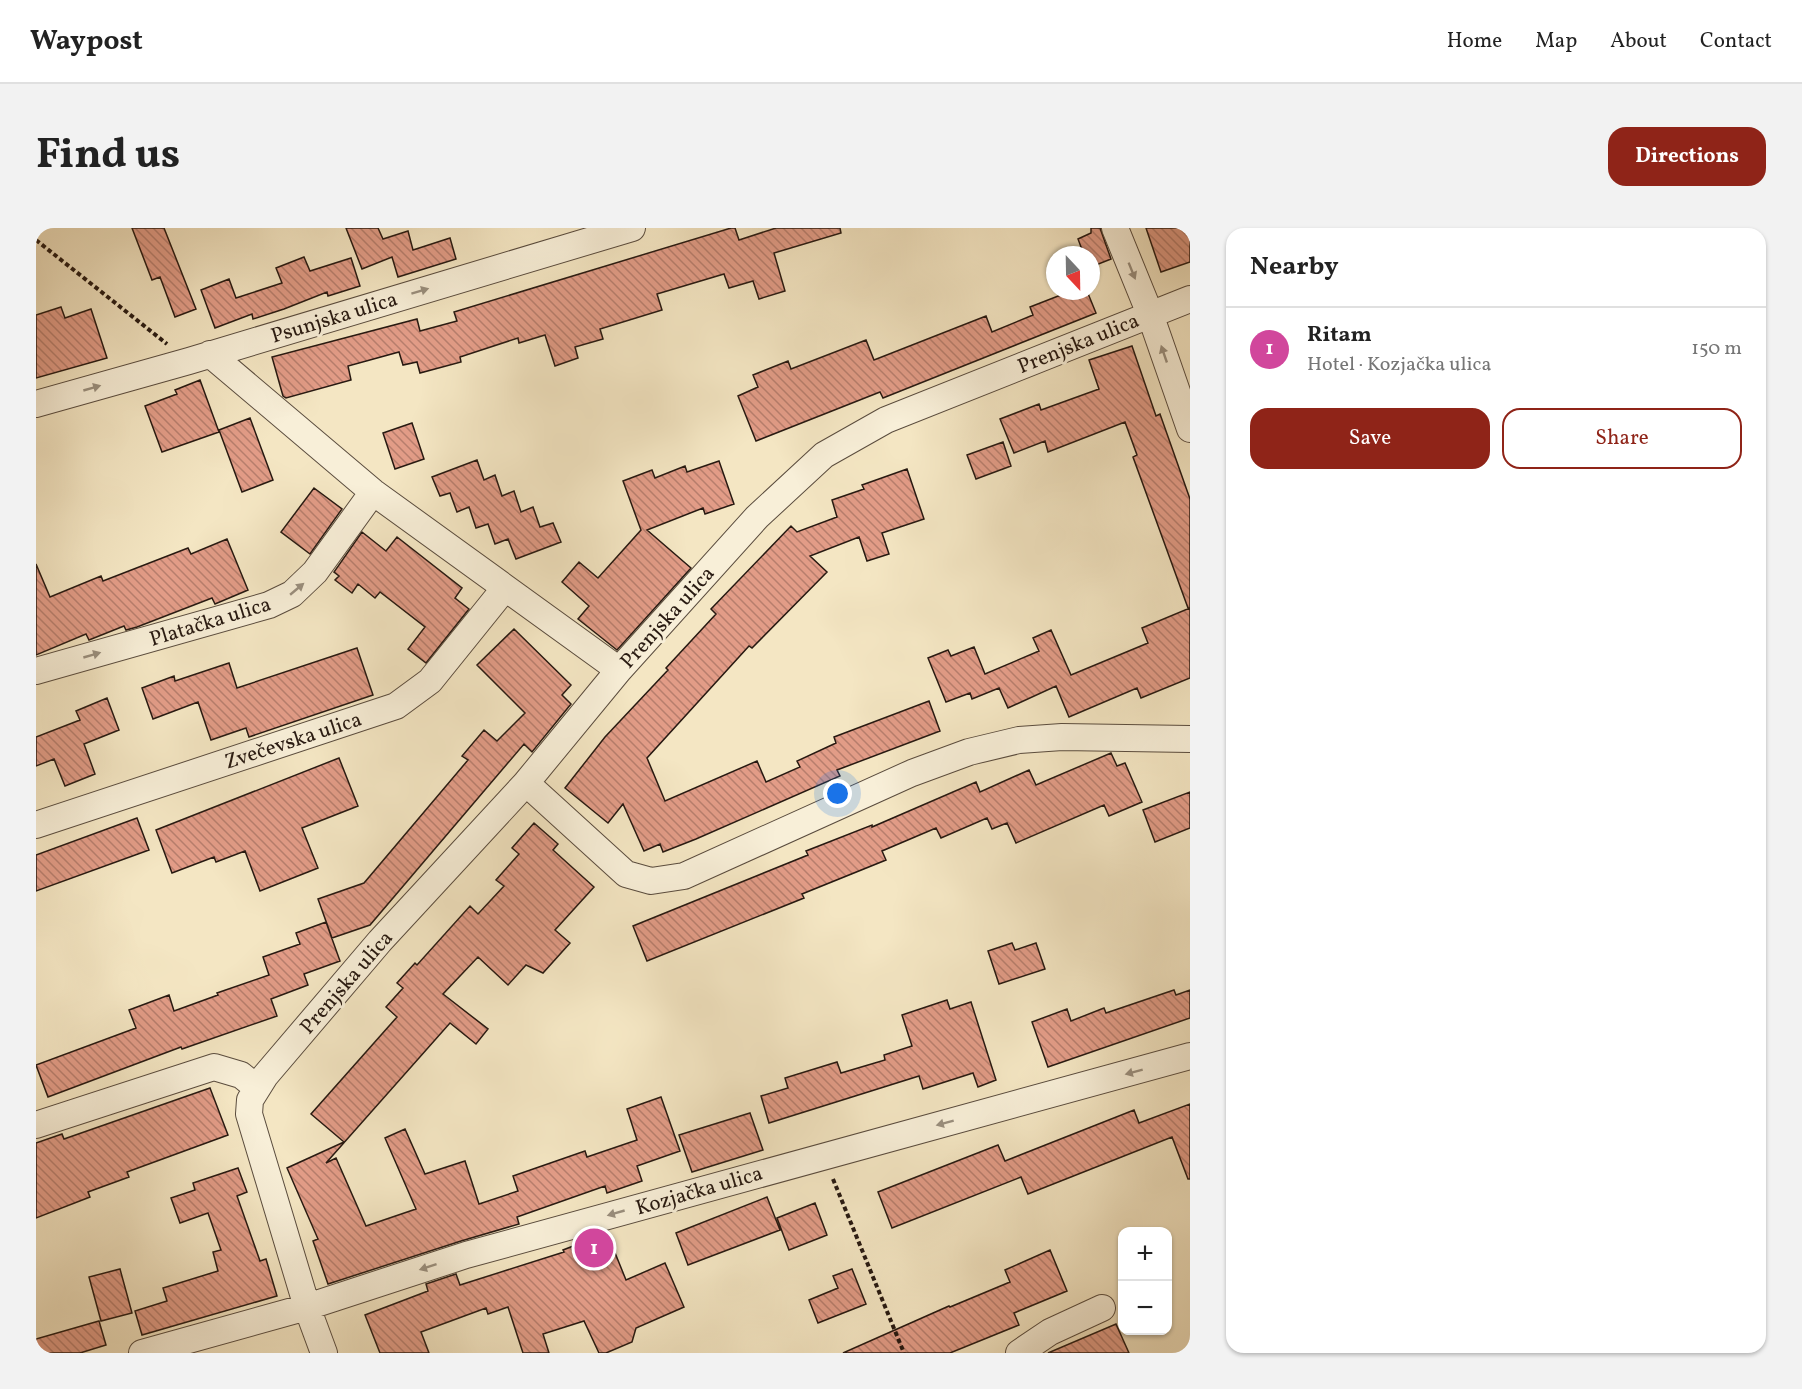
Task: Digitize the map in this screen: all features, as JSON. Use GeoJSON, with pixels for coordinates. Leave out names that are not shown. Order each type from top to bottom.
{"type":"FeatureCollection","features":[{"type":"Feature","properties":{"kind":"street","name":"Psunjska ulica"},"geometry":{"type":"LineString","coordinates":[[36,404],[200,358],[632,228]]}},
{"type":"Feature","properties":{"kind":"street"},"geometry":{"type":"LineString","coordinates":[[1115,228],[1150,314],[1190,429]]}},
{"type":"Feature","properties":{"kind":"street","name":"Prenjska ulica"},"geometry":{"type":"LineString","coordinates":[[324,1353],[249,1114],[250,1100],[257,1088],[380,940],[526,783],[618,670],[757,517],[824,455],[886,420],[1190,299]]}},
{"type":"Feature","properties":{"kind":"street"},"geometry":{"type":"LineString","coordinates":[[200,358],[373,492],[618,670]]}},
{"type":"Feature","properties":{"kind":"street","name":"Platačka ulica"},"geometry":{"type":"LineString","coordinates":[[36,671],[268,605],[292,594],[315,572],[373,492]]}},
{"type":"Feature","properties":{"kind":"street","name":"Zvečevska ulica"},"geometry":{"type":"LineString","coordinates":[[36,825],[396,706],[430,681],[505,588]]}},
{"type":"Feature","properties":{"kind":"street"},"geometry":{"type":"LineString","coordinates":[[526,783],[626,874],[651,881],[684,876],[912,773],[969,752],[1019,740],[1062,737],[1190,739]]}},
{"type":"Feature","properties":{"kind":"street","name":"Kozjačka ulica"},"geometry":{"type":"LineString","coordinates":[[142,1353],[308,1307],[466,1255],[823,1155],[1190,1056]]}},
{"type":"Feature","properties":{"kind":"street"},"geometry":{"type":"LineString","coordinates":[[36,1125],[214,1067],[241,1075],[257,1088]]}},
{"type":"Feature","properties":{"kind":"street"},"geometry":{"type":"LineString","coordinates":[[1019,1353],[1050,1332],[1102,1308]]}},
{"type":"Feature","properties":{"kind":"path"},"geometry":{"type":"LineString","coordinates":[[36,240],[200,358]]}},
{"type":"Feature","properties":{"kind":"path"},"geometry":{"type":"LineString","coordinates":[[823,1155],[904,1353]]}},
{"type":"Feature","properties":{"kind":"building"},"geometry":{"type":"Polygon","coordinates":[[[132,228],[164,228],[196,309],[175,317],[160,277],[152,280],[132,228]]]}},
{"type":"Feature","properties":{"kind":"building"},"geometry":{"type":"Polygon","coordinates":[[[346,228],[378,228],[383,239],[408,231],[413,250],[450,238],[456,259],[398,277],[392,257],[362,269],[346,228]]]}},
{"type":"Feature","properties":{"kind":"building"},"geometry":{"type":"Polygon","coordinates":[[[735,228],[739,240],[776,228],[840,228],[841,233],[774,253],[785,291],[759,299],[753,281],[729,288],[724,274],[657,294],[662,310],[600,329],[603,339],[575,347],[578,358],[555,366],[545,335],[519,343],[518,338],[460,357],[461,362],[420,373],[417,362],[403,365],[399,352],[348,366],[351,380],[286,398],[283,396],[272,357],[417,319],[420,331],[457,321],[454,312],[735,228]]]}},
{"type":"Feature","properties":{"kind":"building"},"geometry":{"type":"Polygon","coordinates":[[[1091,228],[1100,228],[1111,259],[1100,263],[1100,246],[1081,246],[1078,239],[1091,233],[1091,228]]]}},
{"type":"Feature","properties":{"kind":"building"},"geometry":{"type":"Polygon","coordinates":[[[1146,228],[1190,228],[1190,262],[1161,272],[1146,228]]]}},
{"type":"Feature","properties":{"kind":"building"},"geometry":{"type":"Polygon","coordinates":[[[304,257],[310,271],[351,258],[360,286],[328,296],[327,292],[253,319],[252,314],[215,328],[201,290],[229,279],[236,298],[282,283],[276,268],[304,257]]]}},
{"type":"Feature","properties":{"kind":"building"},"geometry":{"type":"Polygon","coordinates":[[[1048,300],[1091,300],[1096,313],[883,398],[880,392],[756,441],[738,396],[758,387],[753,375],[788,361],[791,369],[866,340],[874,360],[986,316],[992,332],[1033,315],[1030,307],[1048,300]]]}},
{"type":"Feature","properties":{"kind":"building"},"geometry":{"type":"Polygon","coordinates":[[[61,307],[65,318],[91,309],[107,358],[36,378],[36,315],[61,307]]]}},
{"type":"Feature","properties":{"kind":"building"},"geometry":{"type":"Polygon","coordinates":[[[1132,346],[1156,416],[1160,414],[1190,499],[1190,608],[1188,608],[1133,457],[1137,455],[1125,422],[1048,452],[1045,441],[1014,453],[1000,419],[1039,404],[1041,410],[1099,389],[1089,360],[1132,346]]]}},
{"type":"Feature","properties":{"kind":"building"},"geometry":{"type":"Polygon","coordinates":[[[200,380],[219,432],[162,452],[145,406],[177,394],[175,390],[200,380]]]}},
{"type":"Feature","properties":{"kind":"building"},"geometry":{"type":"Polygon","coordinates":[[[250,418],[273,480],[242,492],[219,430],[250,418]]]}},
{"type":"Feature","properties":{"kind":"building"},"geometry":{"type":"Polygon","coordinates":[[[412,423],[424,459],[395,469],[383,433],[412,423]]]}},
{"type":"Feature","properties":{"kind":"building"},"geometry":{"type":"Polygon","coordinates":[[[1003,442],[1011,466],[976,479],[967,455],[1003,442]]]}},
{"type":"Feature","properties":{"kind":"building"},"geometry":{"type":"Polygon","coordinates":[[[477,460],[484,480],[495,475],[502,496],[514,491],[521,512],[533,507],[540,527],[553,523],[561,542],[516,559],[508,539],[495,544],[488,524],[476,528],[469,507],[457,512],[450,493],[440,496],[432,477],[477,460]]]}},
{"type":"Feature","properties":{"kind":"building"},"geometry":{"type":"Polygon","coordinates":[[[719,461],[734,504],[705,514],[703,508],[647,530],[691,568],[617,650],[578,619],[589,606],[562,582],[579,562],[598,578],[641,530],[623,481],[652,470],[655,478],[685,466],[687,472],[719,461]]]}},
{"type":"Feature","properties":{"kind":"building"},"geometry":{"type":"Polygon","coordinates":[[[907,469],[924,519],[882,533],[889,554],[867,561],[859,537],[810,556],[827,572],[752,648],[749,646],[647,758],[665,801],[757,761],[766,782],[800,767],[797,761],[836,743],[834,737],[929,701],[940,731],[837,770],[840,776],[663,852],[660,844],[644,851],[623,804],[608,823],[565,788],[605,737],[668,670],[666,668],[716,614],[711,609],[791,526],[797,532],[837,517],[832,500],[864,489],[862,485],[907,469]]]}},
{"type":"Feature","properties":{"kind":"building"},"geometry":{"type":"Polygon","coordinates":[[[314,488],[342,509],[310,554],[281,532],[314,488]]]}},
{"type":"Feature","properties":{"kind":"building"},"geometry":{"type":"Polygon","coordinates":[[[362,532],[386,551],[397,537],[462,588],[455,598],[469,609],[426,663],[408,649],[425,627],[380,592],[375,598],[358,584],[352,593],[335,580],[339,576],[334,572],[362,532]]]}},
{"type":"Feature","properties":{"kind":"building"},"geometry":{"type":"Polygon","coordinates":[[[227,539],[248,590],[215,604],[212,598],[126,630],[124,626],[89,640],[86,634],[36,655],[36,564],[50,597],[101,576],[103,581],[188,548],[191,554],[227,539]]]}},
{"type":"Feature","properties":{"kind":"building"},"geometry":{"type":"Polygon","coordinates":[[[1190,608],[1190,678],[1141,698],[1137,688],[1069,717],[1056,686],[1008,708],[999,688],[972,699],[970,693],[946,702],[928,658],[948,650],[951,656],[974,647],[985,674],[1039,651],[1033,638],[1051,630],[1071,675],[1148,643],[1142,628],[1190,608]]]}},
{"type":"Feature","properties":{"kind":"building"},"geometry":{"type":"Polygon","coordinates":[[[514,629],[571,685],[562,695],[571,704],[532,752],[524,744],[370,925],[332,938],[318,899],[364,883],[468,760],[462,756],[484,730],[497,741],[525,713],[477,665],[514,629]]]}},
{"type":"Feature","properties":{"kind":"building"},"geometry":{"type":"Polygon","coordinates":[[[357,648],[373,695],[249,737],[246,728],[211,740],[198,702],[153,719],[142,688],[174,676],[175,681],[229,663],[237,688],[357,648]]]}},
{"type":"Feature","properties":{"kind":"building"},"geometry":{"type":"Polygon","coordinates":[[[107,698],[119,730],[84,744],[95,774],[65,786],[54,759],[36,766],[36,737],[80,720],[76,711],[107,698]]]}},
{"type":"Feature","properties":{"kind":"building"},"geometry":{"type":"Polygon","coordinates":[[[1111,753],[1117,766],[1125,763],[1142,802],[1109,816],[1104,805],[1016,843],[1007,823],[992,829],[987,818],[941,838],[936,828],[882,851],[886,860],[802,894],[804,898],[647,961],[633,926],[808,855],[806,851],[872,825],[872,827],[976,782],[980,792],[1029,770],[1036,785],[1111,753]]]}},
{"type":"Feature","properties":{"kind":"building"},"geometry":{"type":"Polygon","coordinates":[[[339,758],[358,806],[302,828],[318,868],[260,891],[245,851],[216,862],[214,857],[172,873],[156,830],[339,758]]]}},
{"type":"Feature","properties":{"kind":"building"},"geometry":{"type":"Polygon","coordinates":[[[1190,792],[1190,828],[1155,842],[1143,810],[1190,792]]]}},
{"type":"Feature","properties":{"kind":"building"},"geometry":{"type":"Polygon","coordinates":[[[137,818],[149,850],[36,891],[36,855],[137,818]]]}},
{"type":"Feature","properties":{"kind":"building"},"geometry":{"type":"Polygon","coordinates":[[[534,823],[558,844],[553,850],[594,887],[555,930],[570,943],[543,973],[526,965],[508,985],[478,957],[443,994],[488,1029],[476,1044],[450,1023],[326,1163],[336,1158],[366,1226],[416,1209],[385,1138],[405,1129],[425,1174],[465,1161],[479,1204],[518,1191],[513,1176],[585,1151],[587,1157],[637,1140],[627,1109],[661,1097],[680,1151],[637,1166],[642,1181],[607,1193],[605,1186],[517,1217],[519,1224],[328,1284],[313,1241],[318,1239],[287,1168],[344,1142],[311,1114],[397,1017],[386,1007],[403,988],[397,983],[415,963],[417,965],[470,906],[478,914],[504,886],[496,880],[519,854],[512,848],[534,823]]]}},
{"type":"Feature","properties":{"kind":"building"},"geometry":{"type":"Polygon","coordinates":[[[326,922],[340,961],[304,974],[308,985],[271,999],[277,1016],[182,1049],[181,1047],[48,1097],[36,1065],[136,1028],[129,1010],[169,995],[174,1011],[269,975],[263,957],[300,944],[296,933],[326,922]]]}},
{"type":"Feature","properties":{"kind":"building"},"geometry":{"type":"Polygon","coordinates":[[[1012,943],[1015,950],[1036,943],[1045,969],[999,984],[988,951],[1012,943]]]}},
{"type":"Feature","properties":{"kind":"building"},"geometry":{"type":"Polygon","coordinates":[[[1174,990],[1176,995],[1190,990],[1190,1018],[1048,1067],[1032,1022],[1067,1009],[1071,1021],[1104,1008],[1106,1013],[1174,990]]]}},
{"type":"Feature","properties":{"kind":"building"},"geometry":{"type":"Polygon","coordinates":[[[947,1000],[950,1009],[971,1002],[996,1080],[978,1087],[973,1073],[923,1089],[919,1076],[769,1123],[761,1096],[788,1088],[785,1078],[837,1062],[841,1073],[885,1060],[884,1055],[912,1046],[902,1015],[947,1000]]]}},
{"type":"Feature","properties":{"kind":"building"},"geometry":{"type":"Polygon","coordinates":[[[210,1088],[228,1135],[127,1172],[129,1177],[88,1192],[90,1197],[36,1218],[36,1143],[62,1134],[64,1139],[210,1088]]]}},
{"type":"Feature","properties":{"kind":"building"},"geometry":{"type":"Polygon","coordinates":[[[1190,1104],[1190,1179],[1188,1179],[1172,1137],[1028,1194],[1021,1177],[892,1228],[878,1192],[998,1145],[1005,1161],[1134,1110],[1139,1123],[1190,1104]]]}},
{"type":"Feature","properties":{"kind":"building"},"geometry":{"type":"Polygon","coordinates":[[[750,1113],[763,1150],[692,1172],[679,1135],[750,1113]]]}},
{"type":"Feature","properties":{"kind":"building"},"geometry":{"type":"Polygon","coordinates":[[[238,1168],[247,1192],[237,1196],[260,1261],[266,1259],[277,1296],[142,1335],[135,1311],[167,1301],[163,1288],[218,1271],[213,1252],[221,1250],[208,1213],[180,1223],[171,1198],[195,1190],[193,1183],[238,1168]]]}},
{"type":"Feature","properties":{"kind":"building"},"geometry":{"type":"Polygon","coordinates":[[[767,1197],[780,1230],[688,1265],[676,1233],[767,1197]]]}},
{"type":"Feature","properties":{"kind":"building"},"geometry":{"type":"Polygon","coordinates":[[[815,1203],[827,1235],[789,1250],[777,1218],[815,1203]]]}},
{"type":"Feature","properties":{"kind":"building"},"geometry":{"type":"Polygon","coordinates":[[[607,1233],[626,1280],[665,1263],[684,1307],[636,1328],[632,1342],[606,1353],[599,1353],[584,1321],[543,1334],[549,1353],[523,1353],[508,1307],[488,1314],[486,1308],[421,1332],[429,1353],[380,1353],[365,1315],[428,1291],[426,1284],[456,1274],[460,1285],[564,1252],[563,1250],[607,1233]]]}},
{"type":"Feature","properties":{"kind":"building"},"geometry":{"type":"Polygon","coordinates":[[[1050,1250],[1067,1291],[1014,1313],[1019,1325],[950,1353],[843,1353],[1010,1282],[1005,1270],[1050,1250]]]}},
{"type":"Feature","properties":{"kind":"building"},"geometry":{"type":"Polygon","coordinates":[[[120,1269],[132,1313],[101,1321],[89,1277],[120,1269]]]}},
{"type":"Feature","properties":{"kind":"building"},"geometry":{"type":"Polygon","coordinates":[[[852,1269],[866,1304],[818,1323],[809,1300],[838,1288],[833,1276],[852,1269]]]}},
{"type":"Feature","properties":{"kind":"building"},"geometry":{"type":"Polygon","coordinates":[[[99,1321],[106,1345],[80,1353],[36,1353],[36,1339],[99,1321]]]}},
{"type":"Feature","properties":{"kind":"building"},"geometry":{"type":"Polygon","coordinates":[[[1116,1324],[1118,1335],[1121,1335],[1129,1353],[1048,1353],[1116,1324]]]}},
{"type":"Feature","properties":{"kind":"place","name":"Ritam"},"geometry":{"type":"Point","coordinates":[594,1248]}}]}
